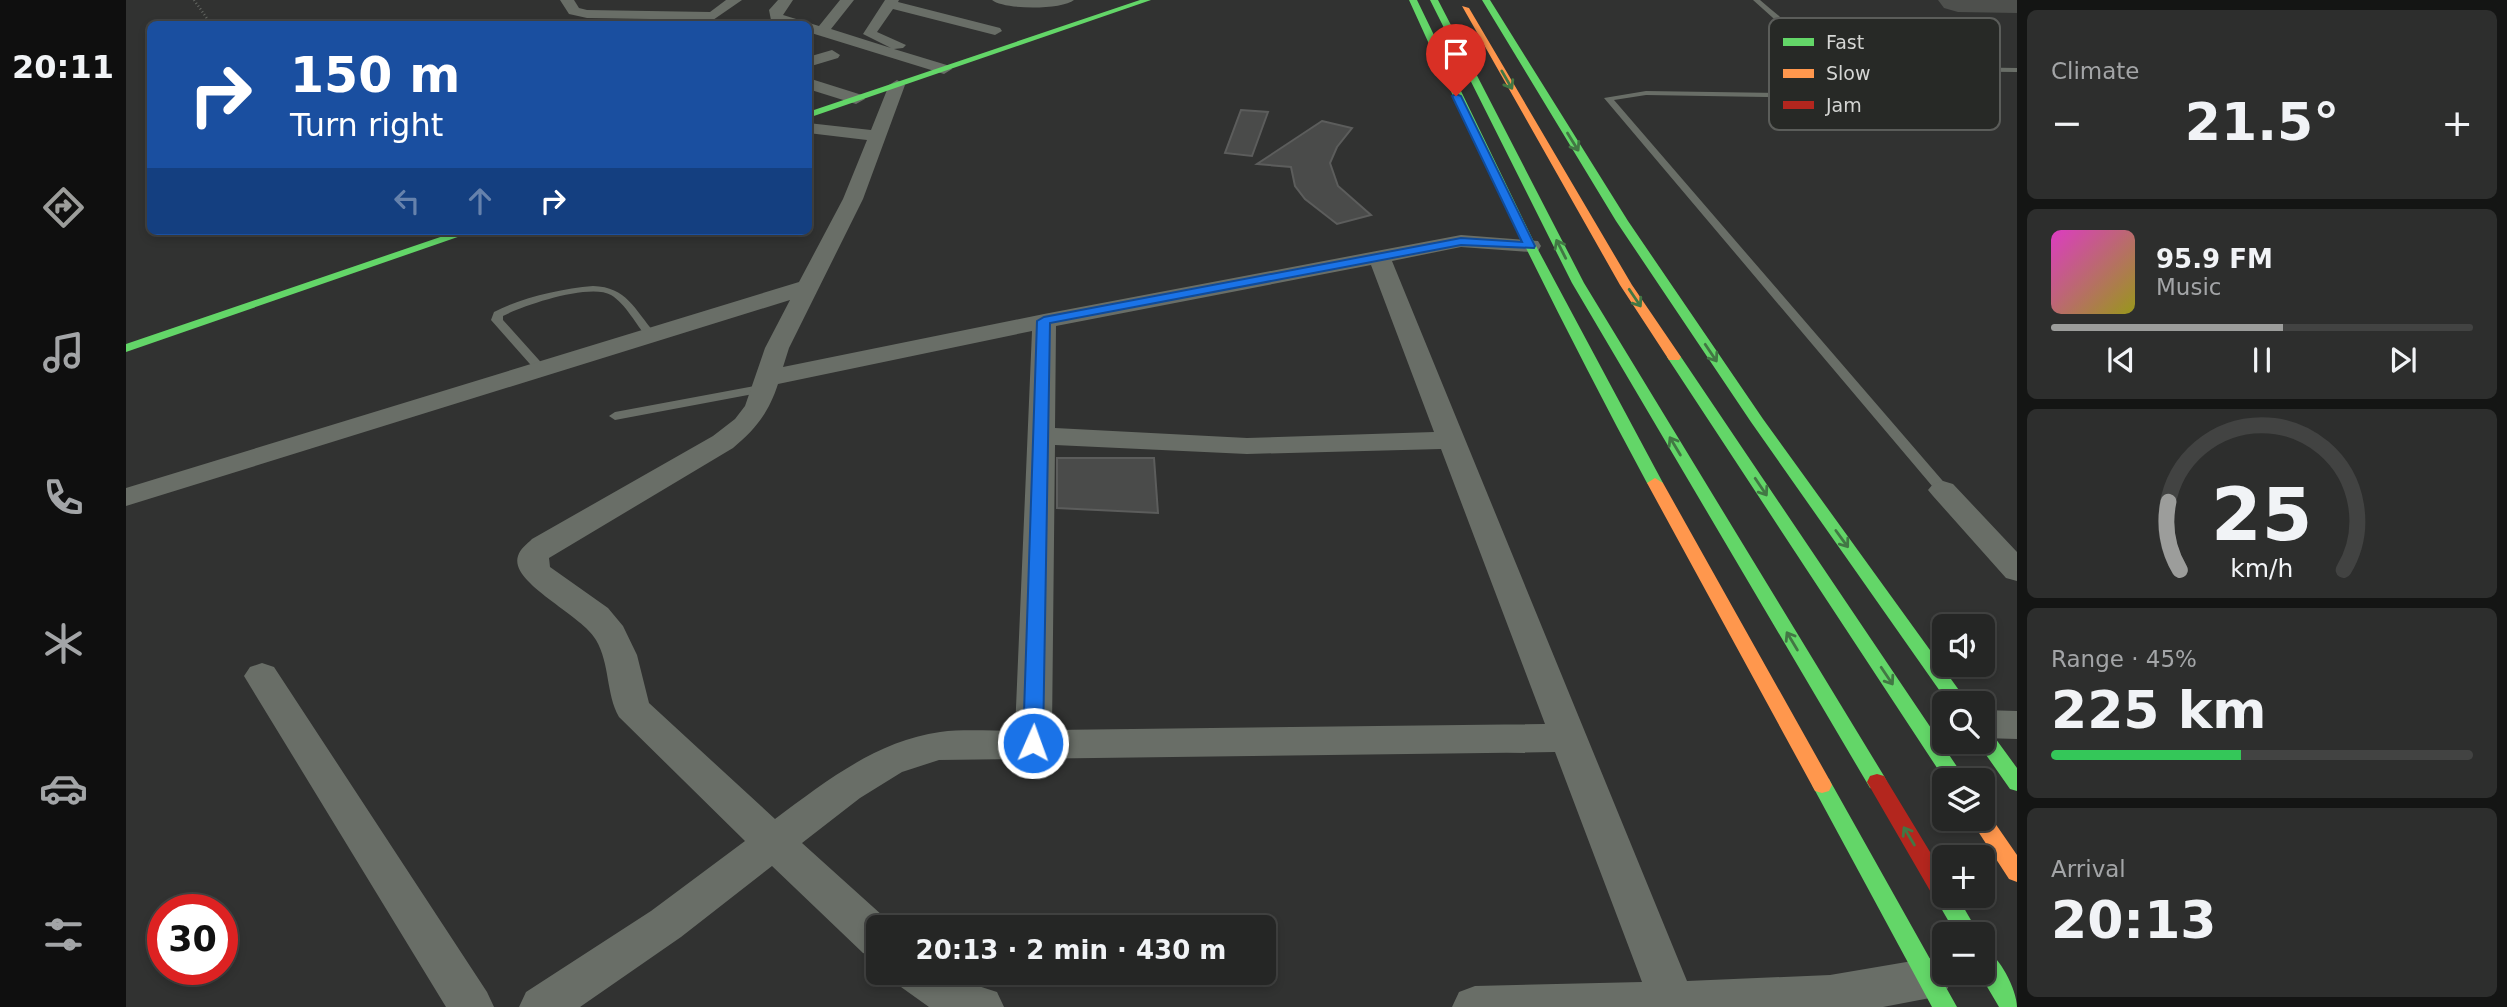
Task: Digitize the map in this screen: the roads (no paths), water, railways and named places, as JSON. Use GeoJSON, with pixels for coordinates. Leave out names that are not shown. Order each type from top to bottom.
{"type":"FeatureCollection","features":[{"type":"Feature","properties":{"kind":"main road"},"geometry":{"type":"LineString","coordinates":[[1413,0],[1476,142],[1602,387],[1937,993]]}},
{"type":"Feature","properties":{"kind":"main road"},"geometry":{"type":"LineString","coordinates":[[1434,0],[1578,283],[1932,873]]}},
{"type":"Feature","properties":{"kind":"main road"},"geometry":{"type":"LineString","coordinates":[[1461,0],[1626,285],[1948,768]]}},
{"type":"Feature","properties":{"kind":"main road"},"geometry":{"type":"LineString","coordinates":[[1486,0],[1637,243],[1758,422],[1951,691]]}},
{"type":"Feature","properties":{"kind":"main road"},"geometry":{"type":"LineString","coordinates":[[812,114],[856,99],[940,63],[1135,1]]}},
{"type":"Feature","properties":{"kind":"main road"},"geometry":{"type":"LineString","coordinates":[[126,348],[456,235]]}},
{"type":"Feature","properties":{"kind":"main road"},"geometry":{"type":"LineString","coordinates":[[1995,753],[2017,783]]}},
{"type":"Feature","properties":{"kind":"main road"},"geometry":{"type":"LineString","coordinates":[[1989,831],[2017,873]]}},
{"type":"Feature","properties":{"kind":"main road"},"geometry":{"type":"LineString","coordinates":[[1995,979],[2012,1007]]}},
{"type":"Feature","properties":{"kind":"street"},"geometry":{"type":"LineString","coordinates":[[567,0],[574,11],[580,13],[715,16],[735,0]]}},
{"type":"Feature","properties":{"kind":"street"},"geometry":{"type":"LineString","coordinates":[[620,14],[637,0]]}},
{"type":"Feature","properties":{"kind":"street"},"geometry":{"type":"LineString","coordinates":[[668,15],[686,0]]}},
{"type":"Feature","properties":{"kind":"street"},"geometry":{"type":"LineString","coordinates":[[786,0],[776,10],[776,17],[789,21]]}},
{"type":"Feature","properties":{"kind":"street"},"geometry":{"type":"LineString","coordinates":[[815,29],[847,0]]}},
{"type":"Feature","properties":{"kind":"street"},"geometry":{"type":"LineString","coordinates":[[999,0],[1030,4],[1068,0]]}},
{"type":"Feature","properties":{"kind":"street"},"geometry":{"type":"LineString","coordinates":[[940,63],[870,34],[890,2],[995,31]]}},
{"type":"Feature","properties":{"kind":"street"},"geometry":{"type":"LineString","coordinates":[[815,29],[940,63]]}},
{"type":"Feature","properties":{"kind":"street"},"geometry":{"type":"LineString","coordinates":[[812,48],[839,57],[812,61]]}},
{"type":"Feature","properties":{"kind":"street"},"geometry":{"type":"LineString","coordinates":[[866,928],[648,726],[632,708],[620,655],[611,634],[596,616],[537,573],[533,565],[534,555],[542,546],[723,442],[745,425],[758,406],[777,348],[853,199],[898,79]]}},
{"type":"Feature","properties":{"kind":"street"},"geometry":{"type":"LineString","coordinates":[[812,84],[856,99]]}},
{"type":"Feature","properties":{"kind":"street"},"geometry":{"type":"LineString","coordinates":[[812,128],[878,136]]}},
{"type":"Feature","properties":{"kind":"street"},"geometry":{"type":"LineString","coordinates":[[767,383],[1044,321],[1461,242],[1530,246]]}},
{"type":"Feature","properties":{"kind":"street"},"geometry":{"type":"LineString","coordinates":[[1379,257],[1673,1003]]}},
{"type":"Feature","properties":{"kind":"street"},"geometry":{"type":"LineString","coordinates":[[126,497],[810,286]]}},
{"type":"Feature","properties":{"kind":"street"},"geometry":{"type":"LineString","coordinates":[[1033,743],[1044,321]]}},
{"type":"Feature","properties":{"kind":"street"},"geometry":{"type":"LineString","coordinates":[[1041,436],[1247,446],[1451,440]]}},
{"type":"Feature","properties":{"kind":"street"},"geometry":{"type":"LineString","coordinates":[[1943,490],[2017,571]]}},
{"type":"Feature","properties":{"kind":"street"},"geometry":{"type":"LineString","coordinates":[[262,677],[471,1007]]}},
{"type":"Feature","properties":{"kind":"street"},"geometry":{"type":"LineString","coordinates":[[1995,724],[2017,725]]}},
{"type":"Feature","properties":{"kind":"street"},"geometry":{"type":"LineString","coordinates":[[542,1007],[666,924],[846,787],[890,761],[939,746],[1568,738]]}},
{"type":"Feature","properties":{"kind":"street"},"geometry":{"type":"LineString","coordinates":[[935,985],[958,1000],[981,1007]]}},
{"type":"Feature","properties":{"kind":"street"},"geometry":{"type":"LineString","coordinates":[[1475,1007],[1937,993]]}},
{"type":"Feature","properties":{"kind":"lane"},"geometry":{"type":"LineString","coordinates":[[1756,0],[1779,18]]}},
{"type":"Feature","properties":{"kind":"lane"},"geometry":{"type":"LineString","coordinates":[[1769,96],[1646,93],[1608,98],[1943,490]]}},
{"type":"Feature","properties":{"kind":"lane"},"geometry":{"type":"LineString","coordinates":[[541,369],[496,320],[498,314],[583,289],[601,289],[614,292],[651,335]]}},
{"type":"Feature","properties":{"kind":"lane"},"geometry":{"type":"LineString","coordinates":[[615,416],[767,383]]}}]}
